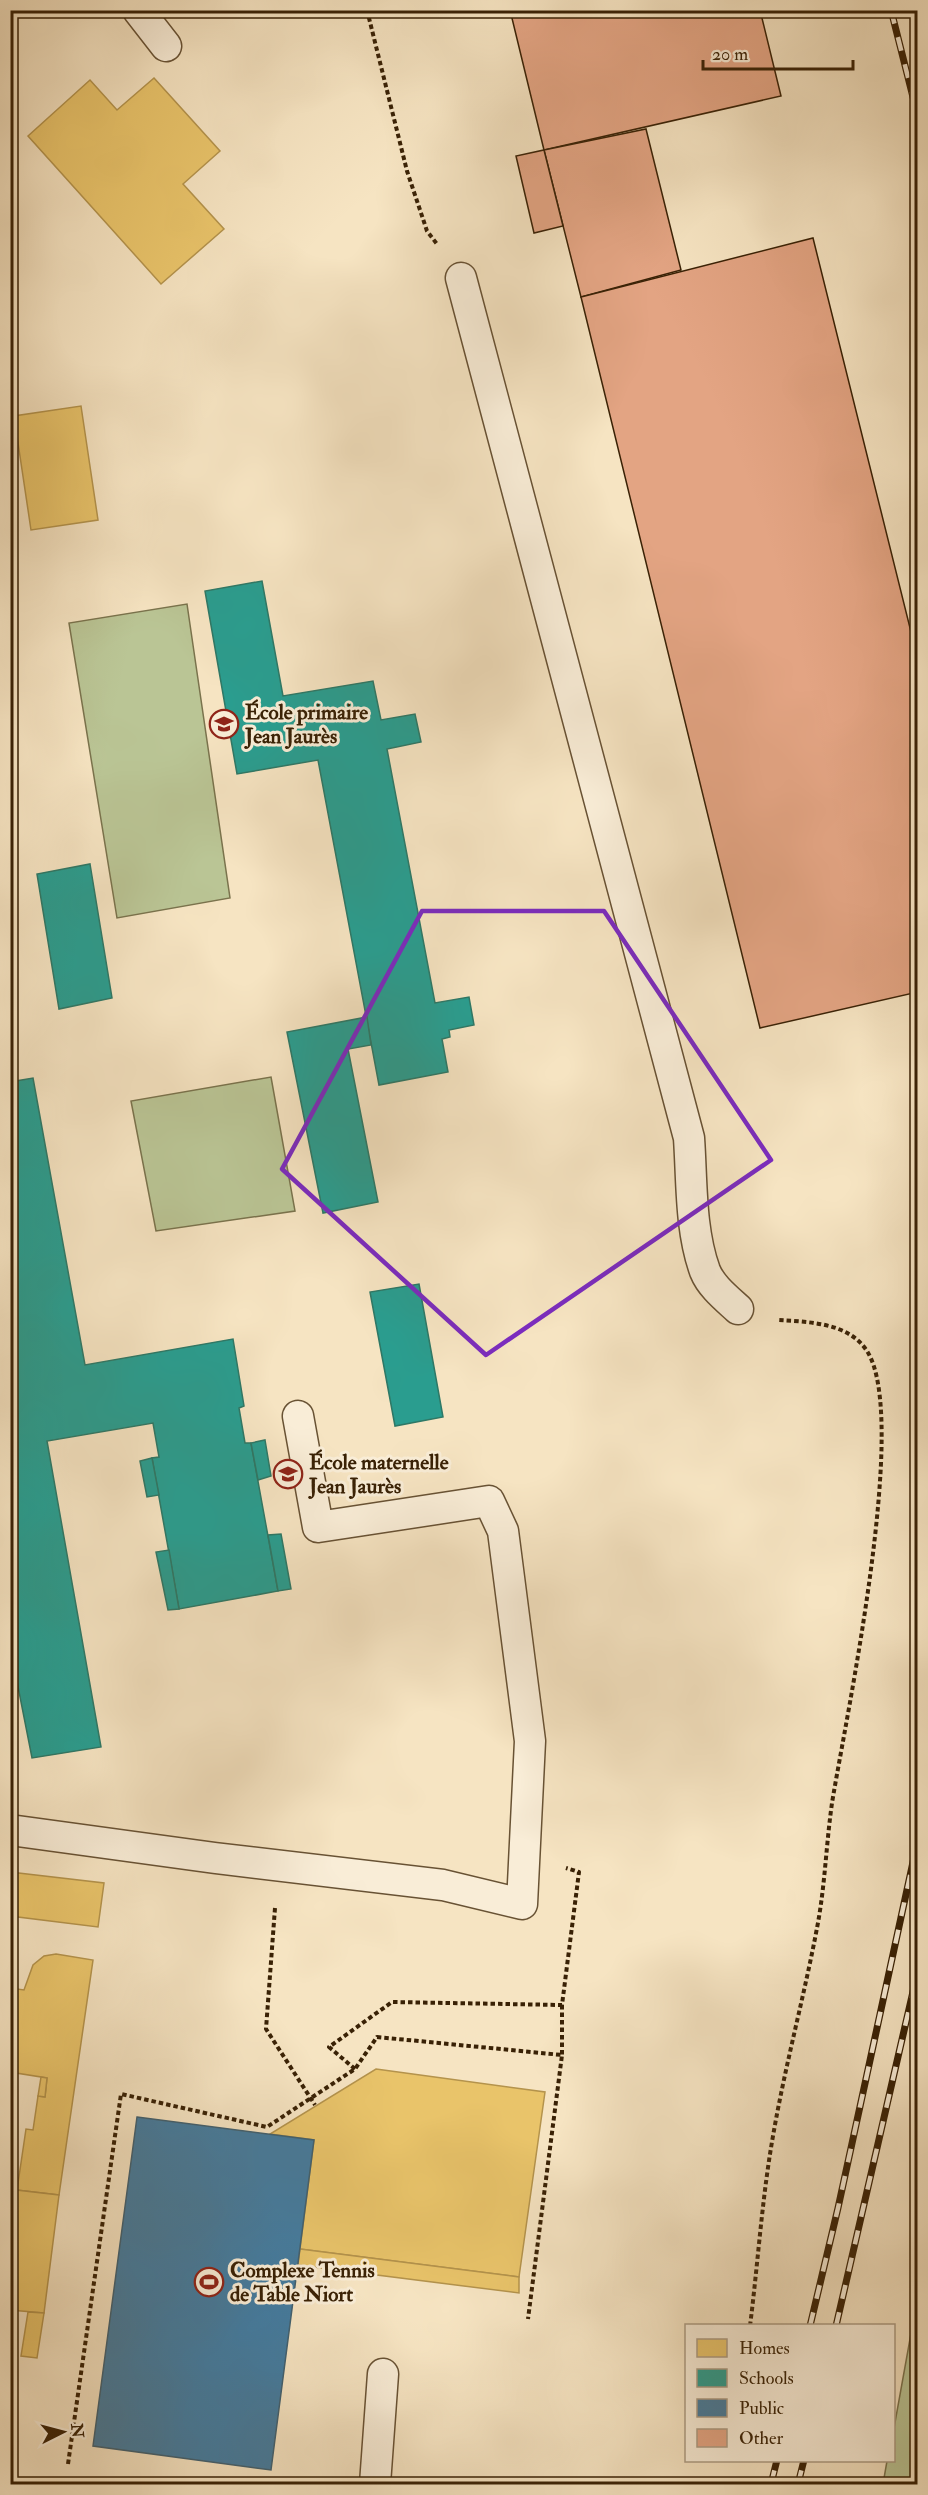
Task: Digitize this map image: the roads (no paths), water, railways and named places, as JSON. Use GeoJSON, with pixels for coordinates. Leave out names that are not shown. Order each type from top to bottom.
{"type":"FeatureCollection","features":[{"type":"Feature","properties":{"kind":"lane"},"geometry":{"type":"LineString","coordinates":[[138,10],[166,45]]}},
{"type":"Feature","properties":{"kind":"lane"},"geometry":{"type":"LineString","coordinates":[[461,278],[689,1138],[696,1227],[705,1272],[720,1293],[738,1309]]}},
{"type":"Feature","properties":{"kind":"lane"},"geometry":{"type":"LineString","coordinates":[[10,1830],[443,1885],[522,1904],[530,1741],[503,1530],[489,1501],[318,1527],[298,1416]]}},
{"type":"Feature","properties":{"kind":"lane"},"geometry":{"type":"LineString","coordinates":[[375,2484],[383,2374]]}},
{"type":"Feature","properties":{"kind":"railway"},"geometry":{"type":"LineString","coordinates":[[891,10],[918,117]]}},
{"type":"Feature","properties":{"kind":"railway"},"geometry":{"type":"LineString","coordinates":[[810,2324],[918,1839]]}},
{"type":"Feature","properties":{"kind":"railway"},"geometry":{"type":"LineString","coordinates":[[836,2324],[918,1970]]}},
{"type":"Feature","properties":{"kind":"railway"},"geometry":{"type":"LineString","coordinates":[[771,2484],[776,2462]]}},
{"type":"Feature","properties":{"kind":"railway"},"geometry":{"type":"LineString","coordinates":[[798,2484],[804,2462]]}},
{"type":"Feature","properties":{"kind":"place","name":"École primaire Jean Jaurès"},"geometry":{"type":"Point","coordinates":[224,724]}},
{"type":"Feature","properties":{"kind":"place","name":"École maternelle Jean Jaurès"},"geometry":{"type":"Point","coordinates":[288,1474]}},
{"type":"Feature","properties":{"kind":"place","name":"Complexe Tennis de Table Niort"},"geometry":{"type":"Point","coordinates":[209,2282]}}]}
